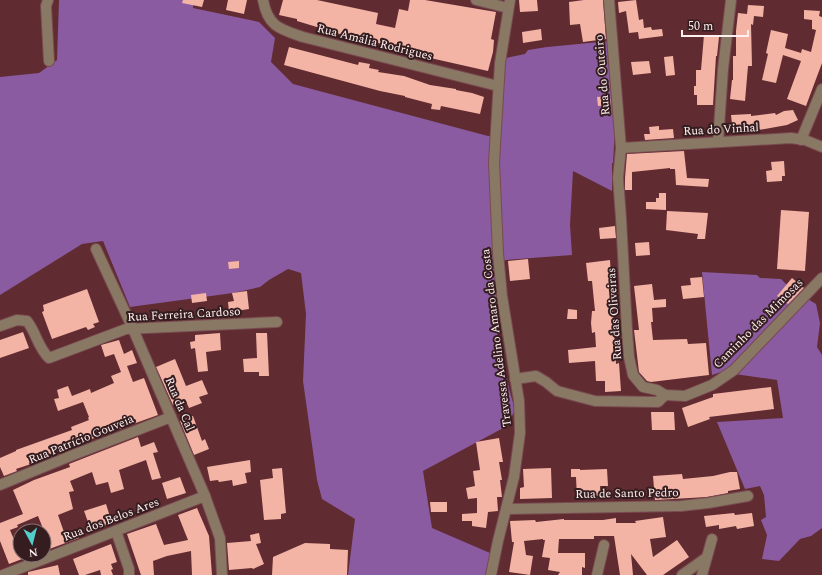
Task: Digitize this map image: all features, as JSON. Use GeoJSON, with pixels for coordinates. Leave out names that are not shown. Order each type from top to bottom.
{"type":"FeatureCollection","features":[{"type":"Feature","properties":{"kind":"street"},"geometry":{"type":"LineString","coordinates":[[48,0],[46,12],[49,61]]}},
{"type":"Feature","properties":{"kind":"street","name":"Rua Amália Rodrigues"},"geometry":{"type":"LineString","coordinates":[[263,0],[265,12],[270,20],[282,29],[303,37],[498,86]]}},
{"type":"Feature","properties":{"kind":"street"},"geometry":{"type":"LineString","coordinates":[[476,0],[509,4]]}},
{"type":"Feature","properties":{"kind":"street","name":"Rua do Outeiro"},"geometry":{"type":"LineString","coordinates":[[609,0],[621,148]]}},
{"type":"Feature","properties":{"kind":"street"},"geometry":{"type":"LineString","coordinates":[[718,142],[723,69],[731,0]]}},
{"type":"Feature","properties":{"kind":"street","name":"Travessa Adelino Amaro da Costa"},"geometry":{"type":"LineString","coordinates":[[491,575],[514,477],[520,433],[518,401],[502,296],[498,253],[494,162],[500,63],[509,4]]}},
{"type":"Feature","properties":{"kind":"street"},"geometry":{"type":"LineString","coordinates":[[801,140],[822,89]]}},
{"type":"Feature","properties":{"kind":"street","name":"Rua do Vinhal"},"geometry":{"type":"LineString","coordinates":[[621,148],[791,138],[822,147]]}},
{"type":"Feature","properties":{"kind":"street","name":"Rua das Oliveiras"},"geometry":{"type":"LineString","coordinates":[[621,148],[618,178],[629,357],[633,375],[643,387],[657,390],[665,395]]}},
{"type":"Feature","properties":{"kind":"street","name":"Rua da Cal"},"geometry":{"type":"LineString","coordinates":[[96,249],[133,329],[205,496],[220,538],[222,575]]}},
{"type":"Feature","properties":{"kind":"street","name":"Caminho das Mimosas"},"geometry":{"type":"LineString","coordinates":[[665,395],[685,396],[712,385],[734,370],[822,278]]}},
{"type":"Feature","properties":{"kind":"street","name":"Rua Ferreira Cardoso"},"geometry":{"type":"LineString","coordinates":[[0,326],[17,320],[27,321],[33,328],[43,352],[49,358],[126,329],[277,322]]}},
{"type":"Feature","properties":{"kind":"street"},"geometry":{"type":"LineString","coordinates":[[515,379],[536,376],[558,391],[595,401],[658,402],[665,395]]}},
{"type":"Feature","properties":{"kind":"street","name":"Rua Patrício Gouveia"},"geometry":{"type":"LineString","coordinates":[[0,485],[171,417]]}},
{"type":"Feature","properties":{"kind":"street","name":"Rua dos Belos Ares"},"geometry":{"type":"LineString","coordinates":[[3,575],[205,496]]}},
{"type":"Feature","properties":{"kind":"street","name":"Rua de Santo Pedro"},"geometry":{"type":"LineString","coordinates":[[507,509],[681,506],[748,496]]}},
{"type":"Feature","properties":{"kind":"street"},"geometry":{"type":"LineString","coordinates":[[116,531],[129,568],[129,575]]}},
{"type":"Feature","properties":{"kind":"street"},"geometry":{"type":"LineString","coordinates":[[702,575],[712,539]]}},
{"type":"Feature","properties":{"kind":"street"},"geometry":{"type":"LineString","coordinates":[[596,575],[604,545]]}},
{"type":"Feature","properties":{"kind":"street"},"geometry":{"type":"LineString","coordinates":[[682,575],[706,558]]}},
{"type":"Feature","properties":{"kind":"shaded area"},"geometry":{"type":"Polygon","coordinates":[[[59,0],[194,0],[193,8],[259,22],[275,38],[271,62],[293,84],[488,136],[499,136],[506,58],[525,54],[528,50],[610,41],[615,129],[612,163],[612,191],[573,171],[570,225],[572,255],[505,260],[496,271],[498,349],[515,410],[507,426],[423,471],[432,528],[490,553],[486,575],[348,575],[355,519],[322,499],[317,480],[303,381],[306,314],[301,273],[288,269],[260,287],[233,293],[130,307],[103,241],[82,244],[0,295],[0,77],[39,73],[57,60],[59,0]]]}},
{"type":"Feature","properties":{"kind":"shaded area"},"geometry":{"type":"Polygon","coordinates":[[[702,272],[757,275],[760,278],[781,279],[790,288],[816,304],[820,323],[817,347],[822,355],[822,528],[811,536],[800,539],[779,561],[762,559],[767,535],[761,520],[766,517],[764,495],[760,486],[745,489],[717,422],[783,418],[777,380],[721,372],[712,375],[702,272]]]}},
{"type":"Feature","properties":{"kind":"building"},"geometry":{"type":"Polygon","coordinates":[[[183,0],[204,0],[202,7],[182,3],[183,0]]]}},
{"type":"Feature","properties":{"kind":"building"},"geometry":{"type":"Polygon","coordinates":[[[228,0],[247,0],[244,14],[226,10],[228,0]]]}},
{"type":"Feature","properties":{"kind":"building"},"geometry":{"type":"Polygon","coordinates":[[[283,0],[317,0],[378,13],[376,24],[395,28],[399,9],[408,11],[410,0],[425,0],[496,12],[491,39],[494,40],[493,52],[488,71],[417,55],[417,53],[391,48],[391,46],[340,34],[297,21],[297,19],[279,15],[283,0]]]}},
{"type":"Feature","properties":{"kind":"building"},"geometry":{"type":"Polygon","coordinates":[[[519,0],[537,0],[538,11],[520,12],[519,0]]]}},
{"type":"Feature","properties":{"kind":"building"},"geometry":{"type":"Polygon","coordinates":[[[603,0],[606,39],[583,42],[580,24],[570,25],[569,2],[603,0]]]}},
{"type":"Feature","properties":{"kind":"building"},"geometry":{"type":"Polygon","coordinates":[[[636,0],[639,20],[643,19],[644,28],[651,27],[652,30],[662,29],[663,36],[639,39],[638,32],[629,33],[626,11],[619,13],[618,2],[636,0]]]}},
{"type":"Feature","properties":{"kind":"building"},"geometry":{"type":"Polygon","coordinates":[[[748,5],[764,6],[763,17],[754,16],[753,25],[751,24],[752,66],[748,66],[745,101],[730,99],[733,80],[733,56],[736,56],[738,13],[747,14],[748,5]]]}},
{"type":"Feature","properties":{"kind":"building"},"geometry":{"type":"Polygon","coordinates":[[[804,10],[820,11],[819,16],[822,17],[822,63],[806,106],[787,99],[801,61],[783,55],[776,83],[762,80],[768,54],[766,53],[771,30],[788,34],[785,48],[801,53],[802,49],[811,52],[816,30],[812,29],[812,20],[804,19],[804,10]]]}},
{"type":"Feature","properties":{"kind":"building"},"geometry":{"type":"Polygon","coordinates":[[[541,29],[542,40],[523,43],[522,32],[541,29]]]}},
{"type":"Feature","properties":{"kind":"building"},"geometry":{"type":"Polygon","coordinates":[[[704,35],[719,37],[716,56],[713,105],[697,105],[697,95],[694,95],[694,86],[696,86],[696,70],[701,70],[704,35]]]}},
{"type":"Feature","properties":{"kind":"building"},"geometry":{"type":"Polygon","coordinates":[[[289,47],[358,65],[359,62],[370,64],[369,68],[379,70],[378,72],[404,76],[430,85],[456,89],[484,97],[480,114],[441,106],[440,110],[431,109],[432,104],[284,65],[289,47]]]}},
{"type":"Feature","properties":{"kind":"building"},"geometry":{"type":"Polygon","coordinates":[[[673,56],[675,75],[666,76],[664,57],[673,56]]]}},
{"type":"Feature","properties":{"kind":"building"},"geometry":{"type":"Polygon","coordinates":[[[649,61],[651,73],[633,75],[631,62],[649,61]]]}},
{"type":"Feature","properties":{"kind":"building"},"geometry":{"type":"Polygon","coordinates":[[[610,96],[611,105],[598,106],[597,97],[610,96]]]}},
{"type":"Feature","properties":{"kind":"building"},"geometry":{"type":"Polygon","coordinates":[[[793,110],[798,120],[787,125],[759,130],[733,132],[731,115],[751,114],[751,116],[775,113],[776,115],[784,111],[793,110]]]}},
{"type":"Feature","properties":{"kind":"building"},"geometry":{"type":"Polygon","coordinates":[[[659,126],[659,130],[673,129],[674,138],[645,140],[644,134],[650,134],[649,127],[659,126]]]}},
{"type":"Feature","properties":{"kind":"building"},"geometry":{"type":"Polygon","coordinates":[[[684,151],[687,178],[709,179],[708,187],[676,185],[675,169],[670,168],[632,172],[632,190],[625,190],[627,154],[684,151]]]}},
{"type":"Feature","properties":{"kind":"building"},"geometry":{"type":"Polygon","coordinates":[[[784,161],[785,176],[782,176],[782,181],[767,182],[766,171],[772,170],[771,162],[784,161]]]}},
{"type":"Feature","properties":{"kind":"building"},"geometry":{"type":"Polygon","coordinates":[[[659,193],[666,193],[666,210],[646,209],[646,202],[656,202],[656,198],[659,198],[659,193]]]}},
{"type":"Feature","properties":{"kind":"building"},"geometry":{"type":"Polygon","coordinates":[[[781,210],[809,212],[805,271],[777,269],[781,210]]]}},
{"type":"Feature","properties":{"kind":"building"},"geometry":{"type":"Polygon","coordinates":[[[667,211],[708,213],[705,239],[697,239],[698,234],[666,230],[667,211]]]}},
{"type":"Feature","properties":{"kind":"building"},"geometry":{"type":"Polygon","coordinates":[[[615,226],[616,238],[600,239],[599,228],[615,226]]]}},
{"type":"Feature","properties":{"kind":"building"},"geometry":{"type":"Polygon","coordinates":[[[649,242],[650,255],[636,256],[635,243],[649,242]]]}},
{"type":"Feature","properties":{"kind":"building"},"geometry":{"type":"Polygon","coordinates":[[[528,259],[530,279],[510,281],[508,261],[528,259]]]}},
{"type":"Feature","properties":{"kind":"building"},"geometry":{"type":"Polygon","coordinates":[[[610,260],[616,364],[619,363],[621,391],[605,392],[605,381],[596,381],[595,361],[569,363],[568,350],[596,347],[595,332],[592,333],[591,323],[592,311],[595,311],[592,281],[588,281],[586,263],[610,260]]]}},
{"type":"Feature","properties":{"kind":"building"},"geometry":{"type":"Polygon","coordinates":[[[239,261],[239,268],[229,269],[228,262],[239,261]]]}},
{"type":"Feature","properties":{"kind":"building"},"geometry":{"type":"Polygon","coordinates":[[[702,277],[704,297],[683,299],[681,286],[691,285],[690,278],[702,277]]]}},
{"type":"Feature","properties":{"kind":"building"},"geometry":{"type":"Polygon","coordinates":[[[792,278],[804,288],[788,304],[777,296],[792,278]]]}},
{"type":"Feature","properties":{"kind":"building"},"geometry":{"type":"Polygon","coordinates":[[[652,284],[654,300],[666,299],[666,307],[652,308],[653,322],[651,322],[653,340],[687,339],[688,344],[706,343],[709,375],[651,382],[647,381],[639,372],[634,330],[639,330],[634,286],[652,284]]]}},
{"type":"Feature","properties":{"kind":"building"},"geometry":{"type":"Polygon","coordinates":[[[87,289],[99,322],[93,324],[95,327],[88,330],[86,327],[52,339],[42,312],[44,311],[43,305],[87,289]]]}},
{"type":"Feature","properties":{"kind":"building"},"geometry":{"type":"Polygon","coordinates":[[[247,291],[249,309],[229,312],[228,302],[234,301],[232,293],[247,291]]]}},
{"type":"Feature","properties":{"kind":"building"},"geometry":{"type":"Polygon","coordinates":[[[206,293],[207,301],[192,303],[191,295],[206,293]]]}},
{"type":"Feature","properties":{"kind":"building"},"geometry":{"type":"Polygon","coordinates":[[[568,309],[577,310],[577,319],[567,319],[568,309]]]}},
{"type":"Feature","properties":{"kind":"building"},"geometry":{"type":"Polygon","coordinates":[[[23,332],[29,348],[0,358],[0,340],[23,332]]]}},
{"type":"Feature","properties":{"kind":"building"},"geometry":{"type":"Polygon","coordinates":[[[220,333],[221,350],[206,352],[208,371],[198,372],[195,348],[191,349],[190,342],[195,341],[195,335],[220,333]]]}},
{"type":"Feature","properties":{"kind":"building"},"geometry":{"type":"Polygon","coordinates":[[[256,333],[267,333],[269,376],[259,376],[259,372],[244,372],[243,359],[257,358],[256,333]]]}},
{"type":"Feature","properties":{"kind":"building"},"geometry":{"type":"Polygon","coordinates":[[[119,340],[124,354],[132,350],[137,363],[127,366],[133,382],[144,378],[158,415],[58,451],[33,461],[34,463],[16,469],[17,471],[4,476],[0,467],[0,458],[16,450],[72,430],[71,427],[89,420],[83,402],[58,411],[54,399],[59,398],[57,390],[68,386],[72,396],[90,389],[91,393],[114,383],[111,376],[121,372],[114,354],[105,357],[101,345],[119,340]]]}},
{"type":"Feature","properties":{"kind":"building"},"geometry":{"type":"Polygon","coordinates":[[[175,359],[186,386],[202,380],[208,394],[199,397],[202,403],[189,408],[185,399],[173,405],[156,367],[175,359]]]}},
{"type":"Feature","properties":{"kind":"building"},"geometry":{"type":"Polygon","coordinates":[[[771,387],[774,409],[709,417],[710,419],[688,427],[682,408],[713,397],[713,394],[771,387]]]}},
{"type":"Feature","properties":{"kind":"building"},"geometry":{"type":"Polygon","coordinates":[[[651,412],[674,412],[675,430],[652,430],[651,412]]]}},
{"type":"Feature","properties":{"kind":"building"},"geometry":{"type":"Polygon","coordinates":[[[193,416],[202,441],[205,439],[209,449],[194,455],[180,421],[193,416]]]}},
{"type":"Feature","properties":{"kind":"building"},"geometry":{"type":"Polygon","coordinates":[[[138,437],[141,447],[154,442],[158,452],[153,453],[161,478],[152,480],[146,460],[119,470],[124,489],[111,493],[108,482],[96,485],[92,472],[70,481],[74,491],[69,492],[73,509],[58,515],[65,535],[78,532],[79,538],[52,548],[52,523],[41,523],[38,516],[22,523],[12,523],[12,529],[10,530],[12,535],[12,563],[9,564],[0,541],[0,523],[23,514],[13,490],[34,480],[70,467],[69,464],[138,437]]]}},
{"type":"Feature","properties":{"kind":"building"},"geometry":{"type":"Polygon","coordinates":[[[499,438],[503,462],[499,462],[502,480],[500,480],[502,497],[497,497],[498,511],[488,512],[486,528],[472,526],[472,521],[462,521],[462,514],[477,513],[477,498],[468,499],[466,488],[475,486],[473,471],[480,470],[476,442],[499,438]]]}},
{"type":"Feature","properties":{"kind":"building"},"geometry":{"type":"Polygon","coordinates":[[[250,460],[251,472],[245,473],[247,483],[233,486],[232,480],[219,482],[218,480],[210,481],[207,467],[250,460]]]}},
{"type":"Feature","properties":{"kind":"building"},"geometry":{"type":"Polygon","coordinates":[[[282,468],[286,513],[281,514],[281,519],[264,520],[260,480],[273,478],[272,469],[282,468]]]}},
{"type":"Feature","properties":{"kind":"building"},"geometry":{"type":"Polygon","coordinates":[[[551,468],[552,498],[520,499],[520,488],[524,487],[523,469],[551,468]]]}},
{"type":"Feature","properties":{"kind":"building"},"geometry":{"type":"Polygon","coordinates":[[[571,469],[607,469],[608,486],[600,486],[601,496],[577,498],[576,477],[571,477],[571,469]]]}},
{"type":"Feature","properties":{"kind":"building"},"geometry":{"type":"Polygon","coordinates":[[[737,472],[740,489],[707,497],[655,500],[653,476],[682,474],[683,479],[713,476],[737,472]]]}},
{"type":"Feature","properties":{"kind":"building"},"geometry":{"type":"Polygon","coordinates":[[[180,477],[186,493],[167,499],[162,483],[180,477]]]}},
{"type":"Feature","properties":{"kind":"building"},"geometry":{"type":"Polygon","coordinates":[[[430,502],[447,502],[447,512],[431,512],[430,502]]]}},
{"type":"Feature","properties":{"kind":"building"},"geometry":{"type":"Polygon","coordinates":[[[106,504],[112,523],[91,530],[84,511],[106,504]]]}},
{"type":"Feature","properties":{"kind":"building"},"geometry":{"type":"Polygon","coordinates":[[[197,508],[209,536],[212,575],[192,575],[191,551],[167,556],[153,561],[154,575],[141,575],[127,534],[156,524],[164,545],[188,540],[178,515],[197,508]]]}},
{"type":"Feature","properties":{"kind":"building"},"geometry":{"type":"Polygon","coordinates":[[[734,513],[735,515],[752,513],[754,526],[737,529],[736,526],[719,529],[719,525],[706,527],[704,516],[734,513]]]}},
{"type":"Feature","properties":{"kind":"building"},"geometry":{"type":"Polygon","coordinates":[[[663,517],[666,537],[650,539],[653,557],[677,540],[689,557],[663,575],[647,575],[631,554],[633,575],[620,575],[614,536],[594,536],[594,539],[559,539],[558,553],[585,553],[585,568],[582,567],[582,575],[558,575],[560,572],[548,570],[550,558],[542,557],[545,540],[543,539],[524,541],[526,555],[533,556],[530,575],[509,572],[514,542],[512,542],[510,521],[535,520],[536,522],[564,519],[603,520],[616,518],[616,523],[636,523],[635,521],[663,517]]]}},
{"type":"Feature","properties":{"kind":"building"},"geometry":{"type":"Polygon","coordinates":[[[259,533],[261,543],[256,544],[264,564],[253,569],[229,570],[227,543],[251,541],[250,535],[259,533]]]}},
{"type":"Feature","properties":{"kind":"building"},"geometry":{"type":"Polygon","coordinates":[[[305,543],[330,544],[330,549],[348,550],[347,575],[272,575],[273,557],[305,543]]]}},
{"type":"Feature","properties":{"kind":"building"},"geometry":{"type":"Polygon","coordinates":[[[111,544],[117,562],[111,564],[113,575],[101,575],[100,570],[85,575],[79,575],[73,559],[111,544]]]}},
{"type":"Feature","properties":{"kind":"building"},"geometry":{"type":"Polygon","coordinates":[[[58,565],[60,575],[28,575],[28,572],[58,565]]]}}]}
